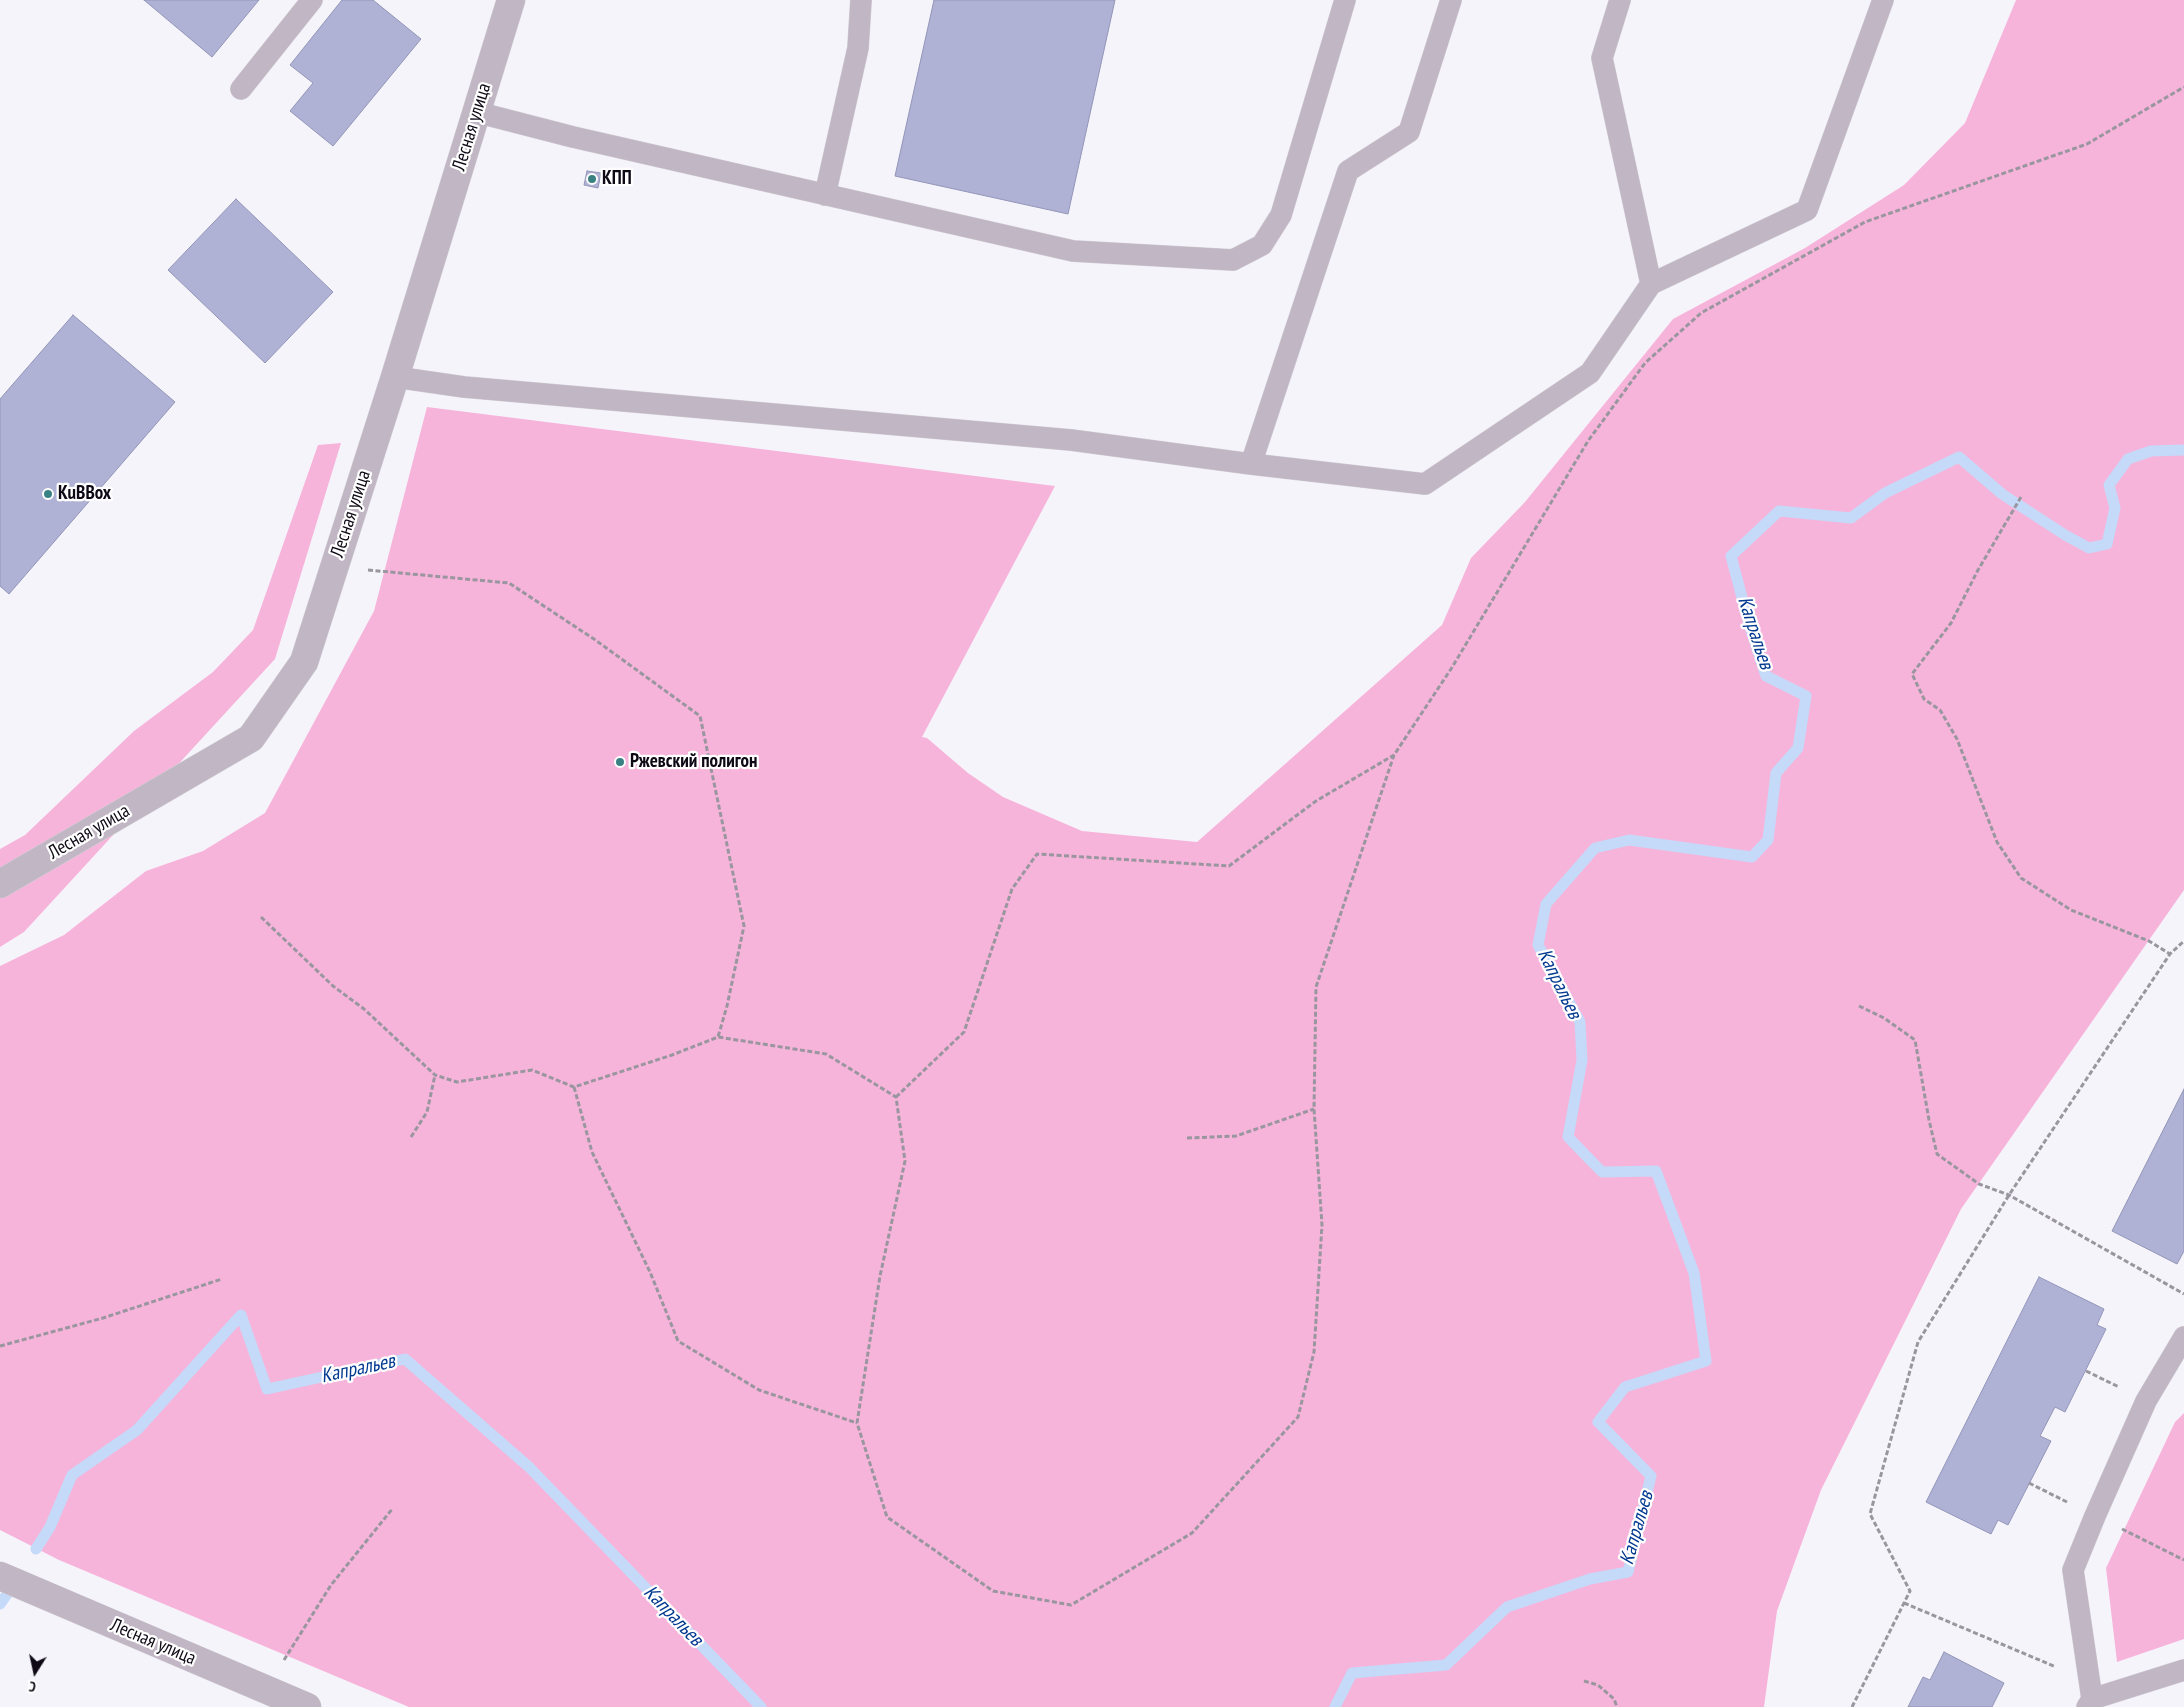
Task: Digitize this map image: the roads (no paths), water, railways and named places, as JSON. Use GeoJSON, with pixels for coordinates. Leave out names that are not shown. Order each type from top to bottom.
{"type":"FeatureCollection","features":[{"type":"Feature","properties":{"kind":"street","name":"Лесная улица"},"geometry":{"type":"LineString","coordinates":[[0,884],[251,738],[304,662],[395,377],[511,0]]}},
{"type":"Feature","properties":{"kind":"street","name":"Лесная улица"},"geometry":{"type":"LineString","coordinates":[[0,1576],[307,1707]]}},
{"type":"Feature","properties":{"kind":"lane"},"geometry":{"type":"LineString","coordinates":[[241,89],[312,0]]}},
{"type":"Feature","properties":{"kind":"lane"},"geometry":{"type":"LineString","coordinates":[[825,195],[858,48],[861,0]]}},
{"type":"Feature","properties":{"kind":"lane"},"geometry":{"type":"LineString","coordinates":[[476,112],[573,138],[1073,251],[1233,260],[1262,245],[1281,215],[1345,0]]}},
{"type":"Feature","properties":{"kind":"lane"},"geometry":{"type":"LineString","coordinates":[[1251,464],[1348,171],[1409,132],[1451,0]]}},
{"type":"Feature","properties":{"kind":"lane"},"geometry":{"type":"LineString","coordinates":[[1620,0],[1602,58],[1651,284]]}},
{"type":"Feature","properties":{"kind":"lane"},"geometry":{"type":"LineString","coordinates":[[395,377],[464,387],[1071,440],[1251,464],[1425,484],[1590,373],[1651,284],[1807,210],[1883,0]]}},
{"type":"Feature","properties":{"kind":"lane"},"geometry":{"type":"LineString","coordinates":[[2184,1337],[2146,1401],[2072,1570],[2090,1703],[2184,1670]]}},
{"type":"Feature","properties":{"kind":"waterway","name":"Капральев"},"geometry":{"type":"LineString","coordinates":[[1335,1707],[1352,1673],[1446,1665],[1507,1607],[1590,1579],[1628,1572],[1651,1476],[1598,1422],[1625,1387],[1706,1361],[1694,1273],[1656,1171],[1602,1172],[1568,1137],[1582,1060],[1580,1022],[1538,945],[1546,904],[1595,848],[1629,840],[1752,857],[1768,840],[1776,773],[1798,748],[1806,696],[1766,676],[1749,624],[1731,556],[1779,511],[1851,518],[1885,493],[1959,457],[2002,494],[2065,535],[2089,548],[2107,544],[2115,508],[2109,485],[2128,459],[2151,451],[2184,450]]}},
{"type":"Feature","properties":{"kind":"waterway","name":"Капральев"},"geometry":{"type":"LineString","coordinates":[[36,1549],[50,1527],[72,1475],[137,1430],[241,1315],[267,1389],[405,1359],[529,1467],[761,1707]]}},
{"type":"Feature","properties":{"kind":"waterway"},"geometry":{"type":"LineString","coordinates":[[0,1604],[15,1583]]}},
{"type":"Feature","properties":{"kind":"place","name":"КПП"},"geometry":{"type":"Point","coordinates":[592,179]}},
{"type":"Feature","properties":{"kind":"place","name":"KuBBox"},"geometry":{"type":"Point","coordinates":[48,494]}},
{"type":"Feature","properties":{"kind":"place","name":"Ржевский полигон"},"geometry":{"type":"Point","coordinates":[620,762]}}]}
